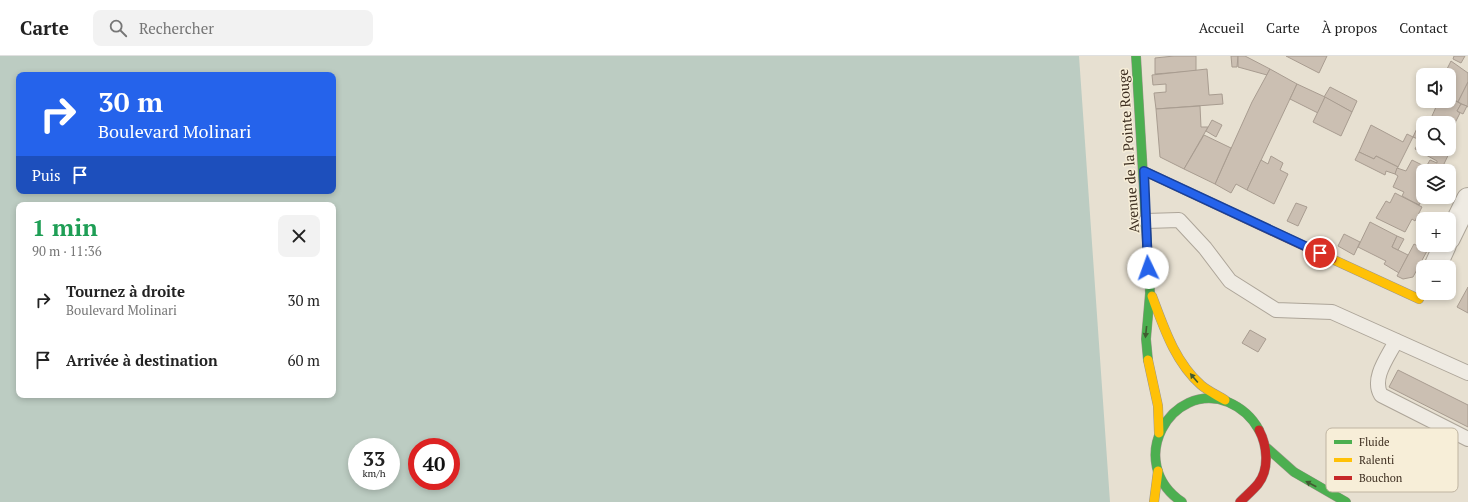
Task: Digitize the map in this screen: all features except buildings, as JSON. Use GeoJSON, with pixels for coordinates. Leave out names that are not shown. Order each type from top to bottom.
{"type":"FeatureCollection","features":[{"type":"Feature","properties":{"kind":"street","name":"Avenue de la Pointe Rouge"},"geometry":{"type":"LineString","coordinates":[[1136,56],[1144,171],[1150,293],[1146,338],[1149,370],[1158,406],[1159,433],[1156,446],[1158,471]]}},
{"type":"Feature","properties":{"kind":"street"},"geometry":{"type":"LineString","coordinates":[[1144,171],[1416,298]]}},
{"type":"Feature","properties":{"kind":"street"},"geometry":{"type":"LineString","coordinates":[[1456,224],[1468,199]]}},
{"type":"Feature","properties":{"kind":"street","name":"Avenue de la Pointe Rouge"},"geometry":{"type":"LineString","coordinates":[[1150,293],[1165,331],[1180,361],[1199,384],[1241,407],[1254,418],[1262,432],[1267,448]]}},
{"type":"Feature","properties":{"kind":"street"},"geometry":{"type":"LineString","coordinates":[[1159,433],[1167,419],[1179,408],[1194,401],[1209,398],[1226,400]]}},
{"type":"Feature","properties":{"kind":"street"},"geometry":{"type":"LineString","coordinates":[[1240,502],[1250,495],[1260,482],[1266,465],[1267,448]]}},
{"type":"Feature","properties":{"kind":"street"},"geometry":{"type":"LineString","coordinates":[[1267,448],[1281,464],[1326,491]]}},
{"type":"Feature","properties":{"kind":"street"},"geometry":{"type":"LineString","coordinates":[[1154,502],[1158,471]]}},
{"type":"Feature","properties":{"kind":"street"},"geometry":{"type":"LineString","coordinates":[[1158,471],[1165,487],[1182,502]]}},
{"type":"Feature","properties":{"kind":"street"},"geometry":{"type":"LineString","coordinates":[[1328,492],[1346,502]]}},
{"type":"Feature","properties":{"kind":"lane"},"geometry":{"type":"LineString","coordinates":[[1146,221],[1179,220],[1205,248],[1230,281],[1276,310],[1332,312],[1468,373]]}},
{"type":"Feature","properties":{"kind":"lane"},"geometry":{"type":"LineString","coordinates":[[1396,341],[1377,379],[1377,388],[1381,395],[1446,428]]}},
{"type":"Feature","properties":{"kind":"lane"},"geometry":{"type":"LineString","coordinates":[[1458,434],[1468,439]]}},
{"type":"Feature","properties":{"kind":"shaded area"},"geometry":{"type":"Polygon","coordinates":[[[0,56],[1079,56],[1110,502],[0,502],[0,56]]]}},
{"type":"Feature","properties":{"kind":"traffic: fast"},"geometry":{"type":"LineString","coordinates":[[1136,56],[1150,293],[1146,339],[1148,360]]}},
{"type":"Feature","properties":{"kind":"traffic: fast"},"geometry":{"type":"LineString","coordinates":[[1182,502],[1165,486],[1157,467],[1156,447],[1162,429],[1173,414],[1189,403],[1207,398],[1228,402],[1238,407],[1246,413],[1259,430]]}},
{"type":"Feature","properties":{"kind":"traffic: fast"},"geometry":{"type":"LineString","coordinates":[[1267,448],[1294,472],[1326,490]]}},
{"type":"Feature","properties":{"kind":"traffic: fast"},"geometry":{"type":"LineString","coordinates":[[1329,492],[1346,502]]}},
{"type":"Feature","properties":{"kind":"traffic: slow"},"geometry":{"type":"LineString","coordinates":[[1332,259],[1416,298]]}},
{"type":"Feature","properties":{"kind":"traffic: slow"},"geometry":{"type":"LineString","coordinates":[[1152,296],[1171,344],[1184,366],[1201,385],[1225,400]]}},
{"type":"Feature","properties":{"kind":"traffic: slow"},"geometry":{"type":"LineString","coordinates":[[1148,360],[1158,406],[1159,433]]}},
{"type":"Feature","properties":{"kind":"traffic: slow"},"geometry":{"type":"LineString","coordinates":[[1154,502],[1158,471]]}},
{"type":"Feature","properties":{"kind":"traffic: jam"},"geometry":{"type":"LineString","coordinates":[[1144,171],[1332,259]]}},
{"type":"Feature","properties":{"kind":"traffic: jam"},"geometry":{"type":"LineString","coordinates":[[1240,502],[1258,484],[1262,478],[1266,464],[1264,443],[1259,430]]}},
{"type":"Feature","properties":{"kind":"route"},"geometry":{"type":"LineString","coordinates":[[1148,268],[1144,171],[1320,253]]}}]}
